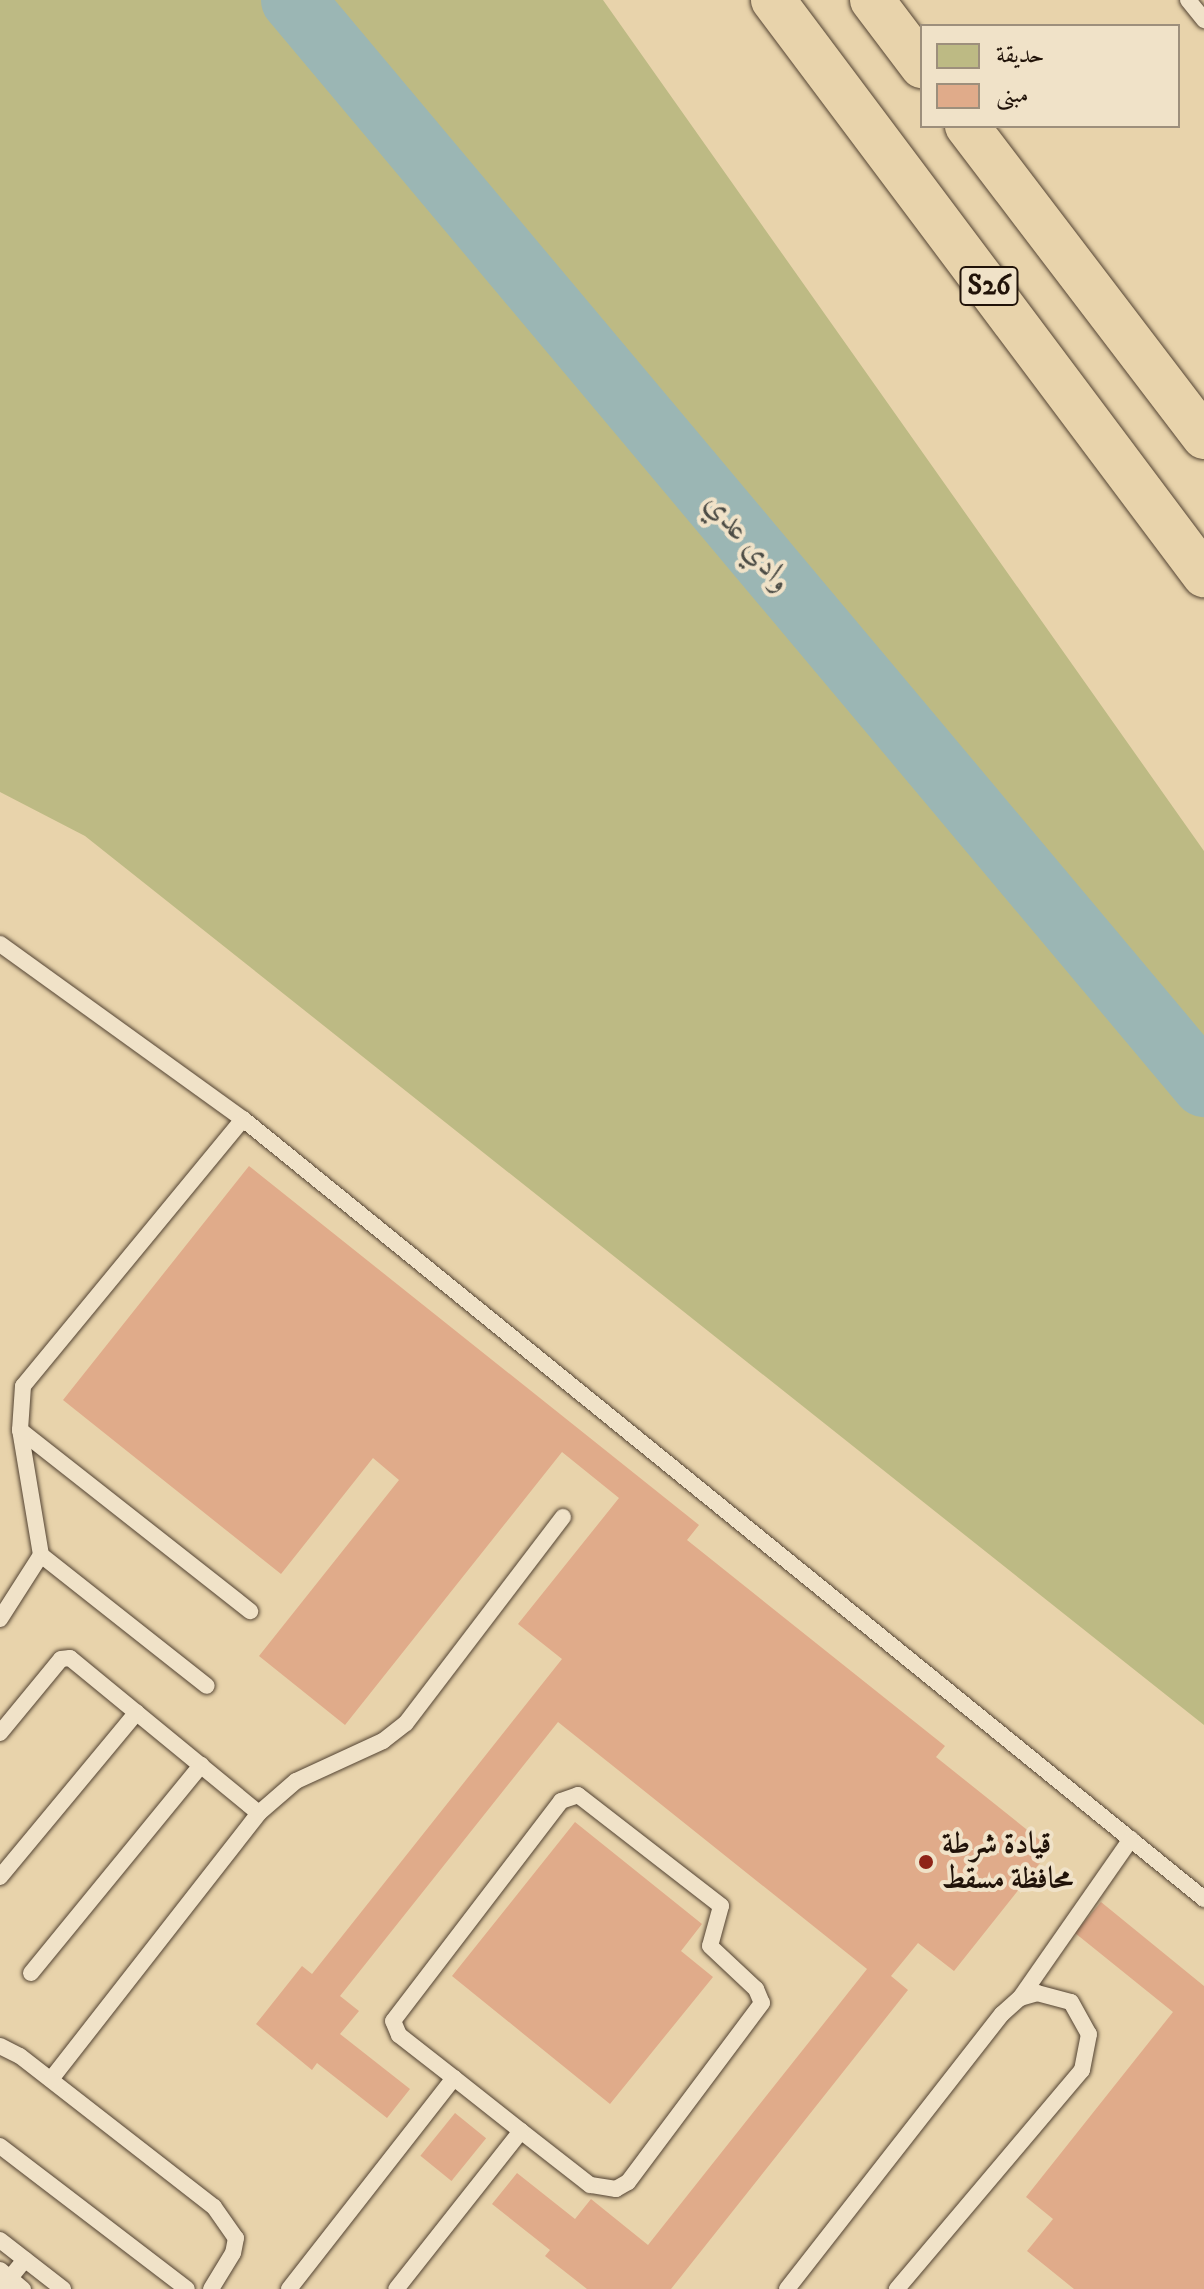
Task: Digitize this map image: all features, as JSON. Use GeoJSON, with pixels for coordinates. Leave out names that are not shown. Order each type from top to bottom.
{"type":"FeatureCollection","features":[{"type":"Feature","properties":{"kind":"highway","name":"S26"},"geometry":{"type":"LineString","coordinates":[[773,0],[1204,575]]}},
{"type":"Feature","properties":{"kind":"highway"},"geometry":{"type":"LineString","coordinates":[[872,0],[920,63]]}},
{"type":"Feature","properties":{"kind":"highway","name":"S26"},"geometry":{"type":"LineString","coordinates":[[969,128],[1204,437]]}},
{"type":"Feature","properties":{"kind":"lane"},"geometry":{"type":"LineString","coordinates":[[1188,0],[1204,20]]}},
{"type":"Feature","properties":{"kind":"lane"},"geometry":{"type":"LineString","coordinates":[[0,944],[243,1119],[1204,1899]]}},
{"type":"Feature","properties":{"kind":"lane"},"geometry":{"type":"LineString","coordinates":[[0,1619],[41,1555],[20,1430],[19,1400],[30,1375],[243,1119]]}},
{"type":"Feature","properties":{"kind":"lane"},"geometry":{"type":"LineString","coordinates":[[20,1430],[250,1611]]}},
{"type":"Feature","properties":{"kind":"lane"},"geometry":{"type":"LineString","coordinates":[[51,2079],[259,1813],[296,1781],[383,1741],[406,1723],[563,1517]]}},
{"type":"Feature","properties":{"kind":"lane"},"geometry":{"type":"LineString","coordinates":[[41,1555],[207,1686]]}},
{"type":"Feature","properties":{"kind":"lane"},"geometry":{"type":"LineString","coordinates":[[0,1733],[61,1659],[79,1663],[259,1813]]}},
{"type":"Feature","properties":{"kind":"lane"},"geometry":{"type":"LineString","coordinates":[[0,1877],[137,1712]]}},
{"type":"Feature","properties":{"kind":"lane"},"geometry":{"type":"LineString","coordinates":[[31,1973],[201,1765]]}},
{"type":"Feature","properties":{"kind":"lane"},"geometry":{"type":"LineString","coordinates":[[578,1795],[721,1906],[710,1946],[756,1989],[762,2003],[628,2182],[616,2189],[590,2185],[521,2131],[399,2035],[393,2021],[561,1801],[578,1795]]}},
{"type":"Feature","properties":{"kind":"lane"},"geometry":{"type":"LineString","coordinates":[[787,2289],[1002,2014],[1020,1998],[1131,1839]]}},
{"type":"Feature","properties":{"kind":"lane"},"geometry":{"type":"LineString","coordinates":[[897,2289],[1082,2070],[1089,2034],[1071,2002],[1037,1993],[1020,1998]]}},
{"type":"Feature","properties":{"kind":"lane"},"geometry":{"type":"LineString","coordinates":[[0,2046],[51,2079],[226,2222],[236,2238],[233,2253],[211,2289]]}},
{"type":"Feature","properties":{"kind":"lane"},"geometry":{"type":"LineString","coordinates":[[289,2289],[454,2078]]}},
{"type":"Feature","properties":{"kind":"lane"},"geometry":{"type":"LineString","coordinates":[[396,2289],[521,2131]]}},
{"type":"Feature","properties":{"kind":"lane"},"geometry":{"type":"LineString","coordinates":[[0,2146],[187,2289]]}},
{"type":"Feature","properties":{"kind":"lane"},"geometry":{"type":"LineString","coordinates":[[0,2240],[63,2289]]}},
{"type":"Feature","properties":{"kind":"lane"},"geometry":{"type":"LineString","coordinates":[[8,2282],[25,2259]]}},
{"type":"Feature","properties":{"kind":"green space"},"geometry":{"type":"Polygon","coordinates":[[[0,0],[603,0],[1204,851],[1204,1725],[85,836],[0,792],[0,0]]]}},
{"type":"Feature","properties":{"kind":"building"},"geometry":{"type":"Polygon","coordinates":[[[249,1166],[699,1525],[687,1540],[945,1746],[936,1757],[1051,1849],[954,1971],[918,1943],[891,1976],[908,1990],[671,2289],[587,2289],[545,2256],[550,2250],[492,2204],[517,2173],[575,2219],[591,2199],[648,2245],[867,1969],[558,1722],[340,1996],[359,2011],[340,2034],[410,2089],[387,2118],[317,2063],[312,2070],[256,2024],[302,1966],[312,1974],[562,1659],[518,1624],[619,1498],[562,1452],[345,1725],[259,1656],[399,1480],[373,1458],[281,1574],[63,1400],[249,1166]]]}},
{"type":"Feature","properties":{"kind":"building"},"geometry":{"type":"Polygon","coordinates":[[[575,1822],[702,1924],[681,1951],[713,1977],[610,2104],[452,1976],[575,1822]]]}},
{"type":"Feature","properties":{"kind":"building"},"geometry":{"type":"Polygon","coordinates":[[[1101,1902],[1204,1986],[1204,2289],[1074,2289],[1027,2251],[1053,2219],[1026,2197],[1173,2012],[1075,1933],[1101,1902]]]}},
{"type":"Feature","properties":{"kind":"building"},"geometry":{"type":"Polygon","coordinates":[[[455,2113],[486,2138],[451,2181],[420,2156],[455,2113]]]}},
{"type":"Feature","properties":{"kind":"waterway","name":"وادي عدي"},"geometry":{"type":"LineString","coordinates":[[293,0],[1204,1085]]}},
{"type":"Feature","properties":{"kind":"place","name":"قيادة شرطة محافظة مسقط"},"geometry":{"type":"Point","coordinates":[926,1862]}}]}
